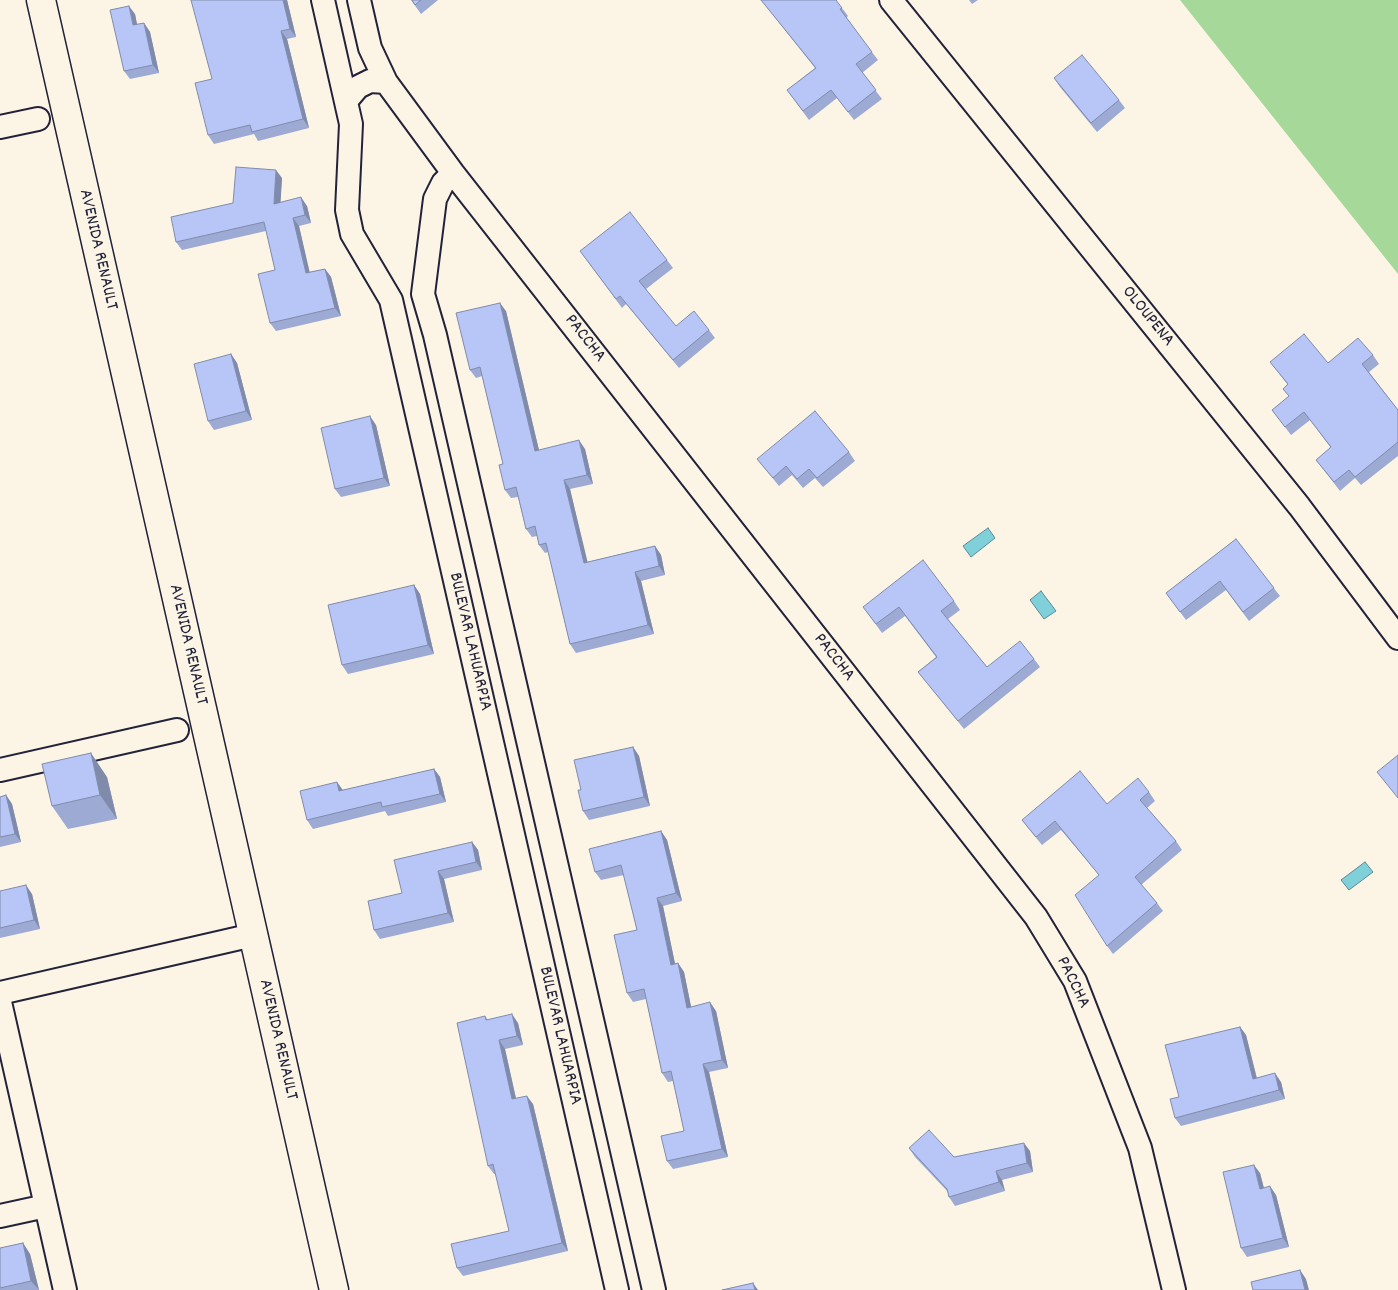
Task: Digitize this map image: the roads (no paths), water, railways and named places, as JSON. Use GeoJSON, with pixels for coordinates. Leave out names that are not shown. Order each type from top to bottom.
{"type":"FeatureCollection","features":[{"type":"Feature","properties":{"kind":"street","name":"AVENIDA RENAULT"},"geometry":{"type":"LineString","coordinates":[[41,0],[334,1290]]}},
{"type":"Feature","properties":{"kind":"street","name":"BULEVAR LAHUARPIA"},"geometry":{"type":"LineString","coordinates":[[324,0],[352,124],[347,210],[352,234],[391,300],[617,1290]]}},
{"type":"Feature","properties":{"kind":"street","name":"PACCHA"},"geometry":{"type":"LineString","coordinates":[[359,0],[370,48],[386,82],[453,173],[1036,916],[1074,981],[1140,1148],[1174,1290]]}},
{"type":"Feature","properties":{"kind":"street","name":"OLOUPENA"},"geometry":{"type":"LineString","coordinates":[[891,0],[1300,506],[1398,638]]}},
{"type":"Feature","properties":{"kind":"street"},"geometry":{"type":"LineString","coordinates":[[347,100],[358,87],[370,81],[386,82]]}},
{"type":"Feature","properties":{"kind":"street"},"geometry":{"type":"LineString","coordinates":[[0,127],[38,119]]}},
{"type":"Feature","properties":{"kind":"street"},"geometry":{"type":"LineString","coordinates":[[453,173],[443,183],[435,200],[423,294],[435,335],[654,1290]]}},
{"type":"Feature","properties":{"kind":"street"},"geometry":{"type":"LineString","coordinates":[[391,300],[402,300],[423,294]]}},
{"type":"Feature","properties":{"kind":"street"},"geometry":{"type":"LineString","coordinates":[[0,770],[177,730]]}},
{"type":"Feature","properties":{"kind":"street"},"geometry":{"type":"LineString","coordinates":[[0,993],[253,936]]}},
{"type":"Feature","properties":{"kind":"street"},"geometry":{"type":"LineString","coordinates":[[0,1002],[65,1290]]}},
{"type":"Feature","properties":{"kind":"street"},"geometry":{"type":"LineString","coordinates":[[0,1216],[46,1206]]}},
{"type":"Feature","properties":{"kind":"water"},"geometry":{"type":"Polygon","coordinates":[[[988,528],[995,538],[971,557],[963,546],[988,528]]]}},
{"type":"Feature","properties":{"kind":"water"},"geometry":{"type":"Polygon","coordinates":[[[1041,591],[1056,611],[1044,619],[1030,600],[1041,591]]]}},
{"type":"Feature","properties":{"kind":"water"},"geometry":{"type":"Polygon","coordinates":[[[1365,862],[1373,872],[1349,890],[1341,880],[1365,862]]]}}]}
